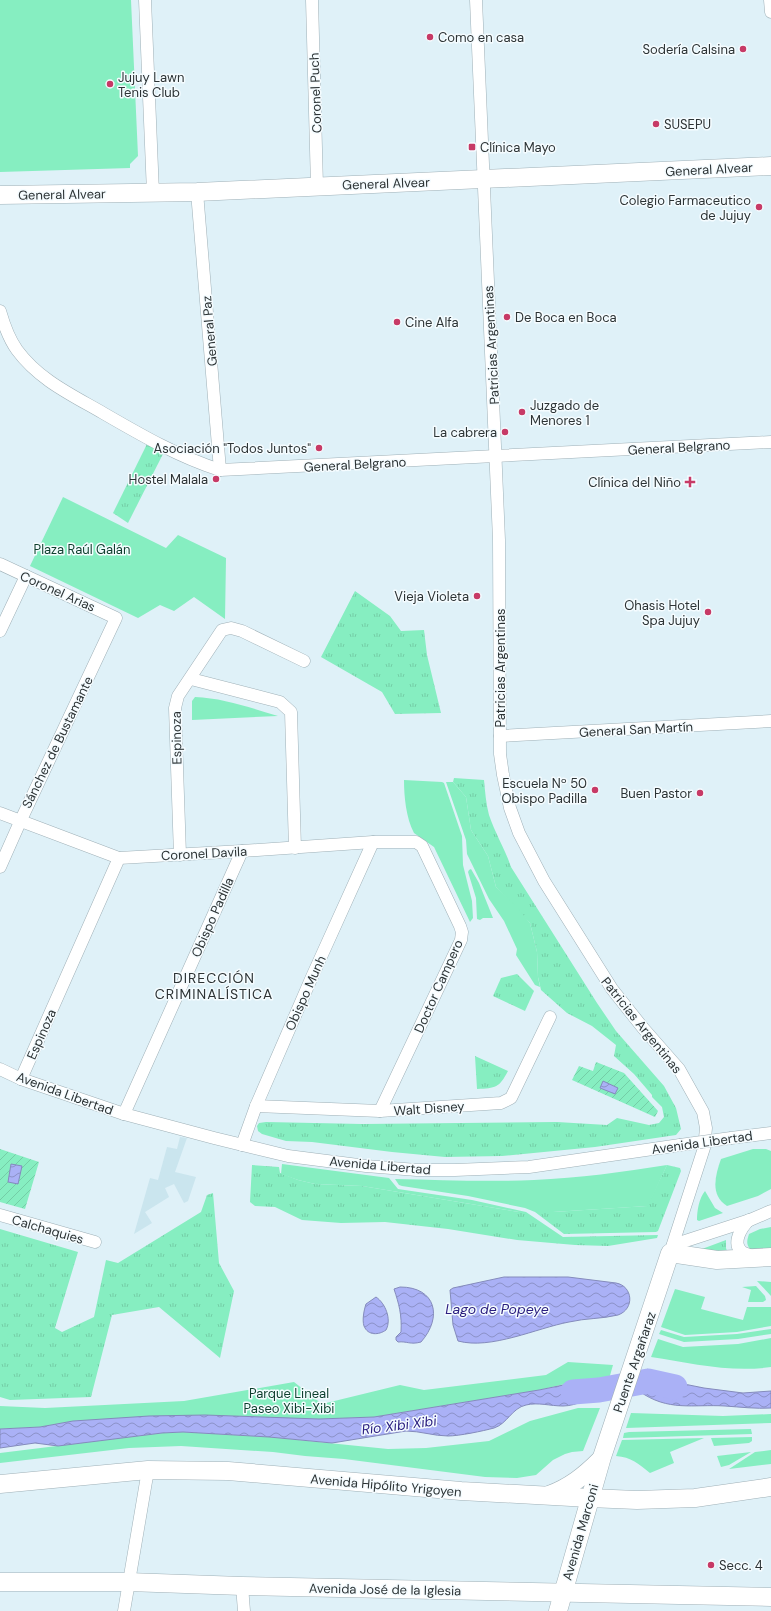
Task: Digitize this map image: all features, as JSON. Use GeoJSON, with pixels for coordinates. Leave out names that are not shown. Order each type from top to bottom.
{"type":"FeatureCollection","features":[{"type":"Feature","properties":{"kind":"main road","name":"General Alvear"},"geometry":{"type":"LineString","coordinates":[[0,195],[197,192],[771,166]]}},
{"type":"Feature","properties":{"kind":"main road"},"geometry":{"type":"LineString","coordinates":[[672,1249],[717,1260],[765,1258]]}},
{"type":"Feature","properties":{"kind":"main road","name":"Patricias Argentinas"},"geometry":{"type":"LineString","coordinates":[[665,1272],[672,1249]]}},
{"type":"Feature","properties":{"kind":"main road","name":"Puente Argañaraz"},"geometry":{"type":"LineString","coordinates":[[602,1456],[665,1272]]}},
{"type":"Feature","properties":{"kind":"main road"},"geometry":{"type":"LineString","coordinates":[[546,1496],[565,1489],[585,1475],[602,1456]]}},
{"type":"Feature","properties":{"kind":"main road","name":"Avenida Marconi"},"geometry":{"type":"LineString","coordinates":[[558,1611],[602,1456]]}},
{"type":"Feature","properties":{"kind":"main road","name":"Avenida Hipólito Yrigoyen"},"geometry":{"type":"LineString","coordinates":[[0,1484],[148,1470],[228,1471],[453,1491],[637,1500],[695,1498],[771,1487]]}},
{"type":"Feature","properties":{"kind":"main road","name":"Avenida José de la Iglesia"},"geometry":{"type":"LineString","coordinates":[[0,1582],[128,1582],[242,1586],[771,1597]]}},
{"type":"Feature","properties":{"kind":"street"},"geometry":{"type":"LineString","coordinates":[[145,0],[153,193]]}},
{"type":"Feature","properties":{"kind":"street","name":"Coronel Puch"},"geometry":{"type":"LineString","coordinates":[[312,0],[317,186]]}},
{"type":"Feature","properties":{"kind":"street","name":"Patricias Argentinas"},"geometry":{"type":"LineString","coordinates":[[476,0],[499,540],[500,754],[507,796],[519,833],[530,857],[556,903],[600,972],[626,1008],[679,1069],[703,1112],[706,1128],[704,1148],[672,1249]]}},
{"type":"Feature","properties":{"kind":"street"},"geometry":{"type":"LineString","coordinates":[[770,0],[771,12]]}},
{"type":"Feature","properties":{"kind":"street","name":"General Paz"},"geometry":{"type":"LineString","coordinates":[[197,192],[220,470]]}},
{"type":"Feature","properties":{"kind":"street","name":"General Belgrano"},"geometry":{"type":"LineString","coordinates":[[0,311],[5,328],[17,350],[31,365],[54,385],[148,439],[202,464],[220,470],[771,442]]}},
{"type":"Feature","properties":{"kind":"street","name":"Coronel Arias"},"geometry":{"type":"LineString","coordinates":[[0,564],[116,618]]}},
{"type":"Feature","properties":{"kind":"street"},"geometry":{"type":"LineString","coordinates":[[0,631],[26,576]]}},
{"type":"Feature","properties":{"kind":"street","name":"Sánchez de Bustamante"},"geometry":{"type":"LineString","coordinates":[[0,867],[116,618]]}},
{"type":"Feature","properties":{"kind":"street","name":"Espinoza"},"geometry":{"type":"LineString","coordinates":[[180,855],[175,708],[178,696],[191,679],[222,630],[231,628],[242,631],[304,661]]}},
{"type":"Feature","properties":{"kind":"street"},"geometry":{"type":"LineString","coordinates":[[191,679],[280,702],[291,712],[295,848]]}},
{"type":"Feature","properties":{"kind":"street","name":"General San Martín"},"geometry":{"type":"LineString","coordinates":[[500,736],[771,721]]}},
{"type":"Feature","properties":{"kind":"street","name":"Coronel Davila"},"geometry":{"type":"LineString","coordinates":[[0,813],[20,822],[119,858],[373,842],[416,842]]}},
{"type":"Feature","properties":{"kind":"street","name":"Obispo Munh"},"geometry":{"type":"LineString","coordinates":[[242,1145],[256,1106],[373,842]]}},
{"type":"Feature","properties":{"kind":"street","name":"Doctor Campero"},"geometry":{"type":"LineString","coordinates":[[380,1111],[461,940],[462,932],[445,894],[422,846],[416,842]]}},
{"type":"Feature","properties":{"kind":"street","name":"Obispo Padilla"},"geometry":{"type":"LineString","coordinates":[[124,1114],[242,851]]}},
{"type":"Feature","properties":{"kind":"street","name":"Espinoza"},"geometry":{"type":"LineString","coordinates":[[22,1079],[119,858]]}},
{"type":"Feature","properties":{"kind":"street","name":"Walt Disney"},"geometry":{"type":"LineString","coordinates":[[256,1106],[380,1111],[501,1103],[511,1098],[550,1017]]}},
{"type":"Feature","properties":{"kind":"street","name":"Avenida Libertad"},"geometry":{"type":"LineString","coordinates":[[0,1069],[22,1079],[124,1114],[288,1156],[366,1166],[417,1170],[454,1170],[529,1166],[731,1138],[769,1135]]}},
{"type":"Feature","properties":{"kind":"street"},"geometry":{"type":"LineString","coordinates":[[672,1249],[769,1214]]}},
{"type":"Feature","properties":{"kind":"street","name":"Calchaquies"},"geometry":{"type":"LineString","coordinates":[[0,1215],[95,1242]]}},
{"type":"Feature","properties":{"kind":"street"},"geometry":{"type":"LineString","coordinates":[[750,1220],[740,1230],[738,1241],[739,1248],[743,1252],[765,1258]]}},
{"type":"Feature","properties":{"kind":"street"},"geometry":{"type":"LineString","coordinates":[[124,1611],[148,1470]]}},
{"type":"Feature","properties":{"kind":"street"},"geometry":{"type":"LineString","coordinates":[[242,1586],[244,1611]]}},
{"type":"Feature","properties":{"kind":"shaded area"},"geometry":{"type":"Polygon","coordinates":[[[180,1137],[187,1138],[175,1172],[196,1177],[188,1201],[184,1203],[174,1184],[165,1188],[169,1197],[145,1212],[152,1223],[134,1234],[150,1178],[158,1180],[167,1147],[177,1149],[180,1137]]]}},
{"type":"Feature","properties":{"kind":"green space","name":"Jujuy Lawn Tenis Club"},"geometry":{"type":"Polygon","coordinates":[[[0,0],[131,0],[138,156],[130,164],[130,168],[0,172],[0,0]]]}},
{"type":"Feature","properties":{"kind":"green space"},"geometry":{"type":"Polygon","coordinates":[[[147,444],[164,452],[128,523],[113,513],[147,444]]]}},
{"type":"Feature","properties":{"kind":"green space","name":"Plaza Raúl Galán"},"geometry":{"type":"Polygon","coordinates":[[[63,497],[166,548],[178,535],[226,558],[225,619],[194,597],[174,611],[160,605],[138,618],[30,566],[63,497]]]}},
{"type":"Feature","properties":{"kind":"green space"},"geometry":{"type":"Polygon","coordinates":[[[355,591],[390,616],[401,631],[424,630],[427,655],[441,713],[395,714],[382,692],[321,657],[355,591]]]}},
{"type":"Feature","properties":{"kind":"green space"},"geometry":{"type":"Polygon","coordinates":[[[195,697],[226,701],[278,716],[192,720],[192,701],[195,697]]]}},
{"type":"Feature","properties":{"kind":"green space"},"geometry":{"type":"Polygon","coordinates":[[[454,778],[484,780],[489,815],[511,867],[616,1031],[664,1086],[676,1108],[681,1129],[676,1135],[595,1147],[502,1156],[445,1157],[312,1142],[286,1141],[262,1134],[258,1131],[257,1126],[259,1123],[266,1122],[362,1124],[557,1122],[607,1125],[617,1118],[649,1125],[659,1123],[664,1117],[662,1107],[634,1074],[614,1056],[616,1045],[592,1026],[567,1013],[541,990],[538,977],[537,952],[530,923],[496,887],[488,856],[471,830],[466,797],[453,782],[454,778]]]}},
{"type":"Feature","properties":{"kind":"green space"},"geometry":{"type":"Polygon","coordinates":[[[404,780],[444,783],[462,836],[463,865],[472,901],[473,918],[470,922],[434,847],[414,833],[411,827],[406,807],[404,780]]]}},
{"type":"Feature","properties":{"kind":"green space"},"geometry":{"type":"Polygon","coordinates":[[[446,782],[453,782],[466,797],[471,830],[488,856],[496,887],[516,906],[530,923],[537,952],[540,987],[535,985],[516,955],[517,949],[504,921],[489,899],[467,854],[466,840],[446,782]]]}},
{"type":"Feature","properties":{"kind":"green space"},"geometry":{"type":"Polygon","coordinates":[[[471,869],[479,883],[493,918],[477,919],[476,898],[468,872],[471,869]]]}},
{"type":"Feature","properties":{"kind":"green space"},"geometry":{"type":"Polygon","coordinates":[[[517,974],[534,991],[525,1011],[493,996],[501,978],[517,974]]]}},
{"type":"Feature","properties":{"kind":"green space"},"geometry":{"type":"Polygon","coordinates":[[[475,1056],[508,1071],[499,1084],[489,1088],[477,1089],[475,1056]]]}},
{"type":"Feature","properties":{"kind":"green space"},"geometry":{"type":"Polygon","coordinates":[[[596,1062],[624,1073],[658,1111],[655,1117],[572,1080],[579,1066],[593,1071],[596,1062]]]}},
{"type":"Feature","properties":{"kind":"green space"},"geometry":{"type":"Polygon","coordinates":[[[0,1149],[39,1162],[25,1209],[0,1202],[0,1149]]]}},
{"type":"Feature","properties":{"kind":"green space"},"geometry":{"type":"Polygon","coordinates":[[[753,1149],[766,1149],[771,1151],[771,1189],[758,1196],[727,1206],[718,1196],[715,1185],[721,1159],[753,1149]]]}},
{"type":"Feature","properties":{"kind":"green space"},"geometry":{"type":"Polygon","coordinates":[[[282,1164],[389,1178],[398,1189],[472,1200],[526,1212],[362,1186],[315,1184],[281,1174],[282,1164]]]}},
{"type":"Feature","properties":{"kind":"green space"},"geometry":{"type":"Polygon","coordinates":[[[252,1165],[279,1167],[280,1173],[298,1180],[315,1184],[362,1186],[526,1212],[563,1237],[658,1235],[657,1238],[608,1246],[575,1245],[517,1240],[448,1229],[385,1222],[341,1223],[302,1220],[275,1207],[255,1206],[250,1202],[252,1165]]]}},
{"type":"Feature","properties":{"kind":"green space"},"geometry":{"type":"Polygon","coordinates":[[[667,1165],[680,1168],[681,1171],[658,1231],[656,1232],[564,1234],[535,1212],[647,1206],[667,1165]]]}},
{"type":"Feature","properties":{"kind":"green space"},"geometry":{"type":"Polygon","coordinates":[[[667,1165],[648,1206],[553,1212],[535,1212],[525,1208],[468,1196],[402,1186],[399,1185],[395,1179],[482,1181],[534,1180],[568,1178],[667,1165]]]}},
{"type":"Feature","properties":{"kind":"green space"},"geometry":{"type":"Polygon","coordinates":[[[705,1191],[715,1208],[723,1213],[699,1221],[697,1220],[698,1209],[701,1197],[705,1191]]]}},
{"type":"Feature","properties":{"kind":"green space"},"geometry":{"type":"Polygon","coordinates":[[[213,1193],[219,1263],[234,1291],[220,1358],[159,1307],[112,1315],[91,1397],[10,1400],[0,1397],[0,1229],[78,1252],[55,1328],[62,1332],[94,1317],[106,1260],[118,1263],[201,1212],[207,1195],[213,1193]]]}},
{"type":"Feature","properties":{"kind":"green space"},"geometry":{"type":"Polygon","coordinates":[[[771,1227],[771,1249],[750,1249],[747,1242],[749,1234],[760,1229],[771,1227]]]}},
{"type":"Feature","properties":{"kind":"green space"},"geometry":{"type":"Polygon","coordinates":[[[726,1240],[728,1254],[700,1251],[702,1249],[726,1240]]]}},
{"type":"Feature","properties":{"kind":"green space"},"geometry":{"type":"Polygon","coordinates":[[[757,1281],[771,1282],[771,1296],[757,1281]]]}},
{"type":"Feature","properties":{"kind":"green space"},"geometry":{"type":"Polygon","coordinates":[[[756,1286],[765,1296],[766,1300],[763,1302],[748,1302],[751,1290],[742,1287],[756,1286]]]}},
{"type":"Feature","properties":{"kind":"green space"},"geometry":{"type":"Polygon","coordinates":[[[675,1289],[705,1297],[701,1309],[743,1320],[747,1307],[771,1307],[771,1326],[737,1332],[685,1335],[661,1327],[675,1289]]]}},
{"type":"Feature","properties":{"kind":"green space"},"geometry":{"type":"Polygon","coordinates":[[[771,1329],[771,1334],[738,1339],[684,1342],[659,1334],[661,1330],[684,1337],[737,1334],[771,1329]]]}},
{"type":"Feature","properties":{"kind":"green space"},"geometry":{"type":"Polygon","coordinates":[[[771,1338],[771,1367],[756,1369],[726,1368],[651,1357],[658,1339],[683,1347],[738,1344],[771,1338]]]}},
{"type":"Feature","properties":{"kind":"green space","name":"Parque Lineal Paseo Xibi-Xibi"},"geometry":{"type":"Polygon","coordinates":[[[568,1362],[613,1365],[609,1379],[578,1381],[539,1390],[374,1417],[319,1419],[171,1416],[73,1421],[40,1427],[0,1429],[0,1406],[45,1408],[184,1401],[294,1382],[322,1404],[400,1385],[424,1390],[546,1375],[568,1362]]]}},
{"type":"Feature","properties":{"kind":"green space","name":"Parque Lineal Paseo Xibi-Xibi"},"geometry":{"type":"Polygon","coordinates":[[[578,1408],[600,1408],[583,1451],[565,1454],[553,1460],[536,1475],[517,1478],[485,1477],[344,1459],[273,1452],[181,1446],[129,1448],[0,1463],[0,1453],[162,1433],[183,1432],[269,1437],[388,1449],[426,1448],[489,1441],[530,1421],[578,1408]]]}},
{"type":"Feature","properties":{"kind":"green space"},"geometry":{"type":"Polygon","coordinates":[[[631,1413],[723,1416],[771,1414],[771,1423],[626,1428],[631,1413]]]}},
{"type":"Feature","properties":{"kind":"green space"},"geometry":{"type":"Polygon","coordinates":[[[751,1429],[752,1434],[623,1438],[624,1433],[629,1432],[751,1429]]]}},
{"type":"Feature","properties":{"kind":"green space"},"geometry":{"type":"Polygon","coordinates":[[[752,1437],[752,1441],[749,1443],[714,1446],[711,1438],[752,1437]]]}},
{"type":"Feature","properties":{"kind":"green space"},"geometry":{"type":"Polygon","coordinates":[[[704,1438],[670,1452],[674,1463],[650,1473],[630,1459],[616,1456],[622,1440],[704,1438]]]}},
{"type":"Feature","properties":{"kind":"green space"},"geometry":{"type":"Polygon","coordinates":[[[771,1450],[771,1464],[729,1469],[755,1452],[771,1450]]]}},
{"type":"Feature","properties":{"kind":"green space"},"geometry":{"type":"Polygon","coordinates":[[[751,1452],[729,1465],[721,1467],[717,1456],[751,1452]]]}},
{"type":"Feature","properties":{"kind":"water"},"geometry":{"type":"Polygon","coordinates":[[[603,1081],[618,1088],[615,1094],[600,1088],[603,1081]]]}},
{"type":"Feature","properties":{"kind":"water"},"geometry":{"type":"Polygon","coordinates":[[[11,1164],[22,1166],[18,1184],[8,1182],[11,1164]]]}},
{"type":"Feature","properties":{"kind":"water","name":"Lago de Popeye"},"geometry":{"type":"Polygon","coordinates":[[[504,1277],[568,1277],[616,1283],[626,1288],[630,1298],[627,1308],[618,1315],[569,1322],[499,1341],[471,1343],[458,1341],[453,1325],[450,1290],[453,1288],[504,1277]]]}},
{"type":"Feature","properties":{"kind":"water","name":"Lago de Popeye"},"geometry":{"type":"Polygon","coordinates":[[[400,1287],[412,1288],[422,1292],[432,1305],[434,1314],[432,1323],[421,1342],[398,1342],[396,1340],[396,1337],[401,1332],[401,1315],[394,1289],[400,1287]]]}},
{"type":"Feature","properties":{"kind":"water"},"geometry":{"type":"Polygon","coordinates":[[[376,1297],[385,1307],[388,1316],[388,1326],[386,1330],[374,1334],[368,1332],[363,1324],[363,1318],[366,1304],[376,1297]]]}},
{"type":"Feature","properties":{"kind":"water"},"geometry":{"type":"Polygon","coordinates":[[[647,1369],[679,1383],[704,1388],[743,1393],[771,1391],[771,1408],[681,1406],[660,1402],[639,1391],[647,1369]]]}},
{"type":"Feature","properties":{"kind":"water"},"geometry":{"type":"Polygon","coordinates":[[[593,1379],[609,1379],[604,1395],[568,1406],[535,1404],[526,1405],[517,1409],[499,1426],[484,1431],[458,1435],[443,1436],[406,1431],[332,1443],[269,1437],[183,1432],[162,1433],[58,1446],[35,1443],[0,1448],[0,1429],[40,1427],[73,1421],[149,1416],[205,1415],[319,1419],[374,1417],[539,1390],[593,1379]]]}},
{"type":"Feature","properties":{"kind":"pier"},"geometry":{"type":"Polygon","coordinates":[[[646,1367],[648,1367],[639,1393],[637,1391],[646,1367]]]}},
{"type":"Feature","properties":{"kind":"waterway","name":"Río Xibi Xibi"},"geometry":{"type":"LineString","coordinates":[[573,1392],[599,1390],[648,1381],[675,1387]]}},
{"type":"Feature","properties":{"kind":"place","name":"Como en casa"},"geometry":{"type":"Point","coordinates":[430,37]}},
{"type":"Feature","properties":{"kind":"place","name":"Sodería Calsina"},"geometry":{"type":"Point","coordinates":[743,49]}},
{"type":"Feature","properties":{"kind":"place","name":"Jujuy Lawn Tenis Club"},"geometry":{"type":"Point","coordinates":[110,84]}},
{"type":"Feature","properties":{"kind":"place","name":"SUSEPU"},"geometry":{"type":"Point","coordinates":[656,124]}},
{"type":"Feature","properties":{"kind":"place","name":"Clínica Mayo"},"geometry":{"type":"Point","coordinates":[472,147]}},
{"type":"Feature","properties":{"kind":"place","name":"Colegio Farmaceutico de Jujuy"},"geometry":{"type":"Point","coordinates":[759,207]}},
{"type":"Feature","properties":{"kind":"place","name":"De Boca en Boca"},"geometry":{"type":"Point","coordinates":[507,317]}},
{"type":"Feature","properties":{"kind":"place","name":"Cine Alfa"},"geometry":{"type":"Point","coordinates":[397,322]}},
{"type":"Feature","properties":{"kind":"place","name":"Juzgado de Menores 1"},"geometry":{"type":"Point","coordinates":[522,412]}},
{"type":"Feature","properties":{"kind":"place","name":"La cabrera"},"geometry":{"type":"Point","coordinates":[505,432]}},
{"type":"Feature","properties":{"kind":"place","name":"Asociación \"Todos Juntos\""},"geometry":{"type":"Point","coordinates":[319,448]}},
{"type":"Feature","properties":{"kind":"place","name":"Hostel Malala"},"geometry":{"type":"Point","coordinates":[216,479]}},
{"type":"Feature","properties":{"kind":"place","name":"Clínica del Niño"},"geometry":{"type":"Point","coordinates":[690,482]}},
{"type":"Feature","properties":{"kind":"place","name":"Vieja Violeta"},"geometry":{"type":"Point","coordinates":[477,596]}},
{"type":"Feature","properties":{"kind":"place","name":"Ohasis Hotel Spa Jujuy"},"geometry":{"type":"Point","coordinates":[708,612]}},
{"type":"Feature","properties":{"kind":"place","name":"Escuela Nº 50 Obispo Padilla"},"geometry":{"type":"Point","coordinates":[595,790]}},
{"type":"Feature","properties":{"kind":"place","name":"Buen Pastor"},"geometry":{"type":"Point","coordinates":[700,793]}},
{"type":"Feature","properties":{"kind":"place","name":"Secc. 4"},"geometry":{"type":"Point","coordinates":[711,1565]}},
{"type":"Feature","properties":{"kind":"district","name":"DIRECCIÓN CRIMINALÍSTICA"},"geometry":{"type":"Point","coordinates":[214,986]}}]}
